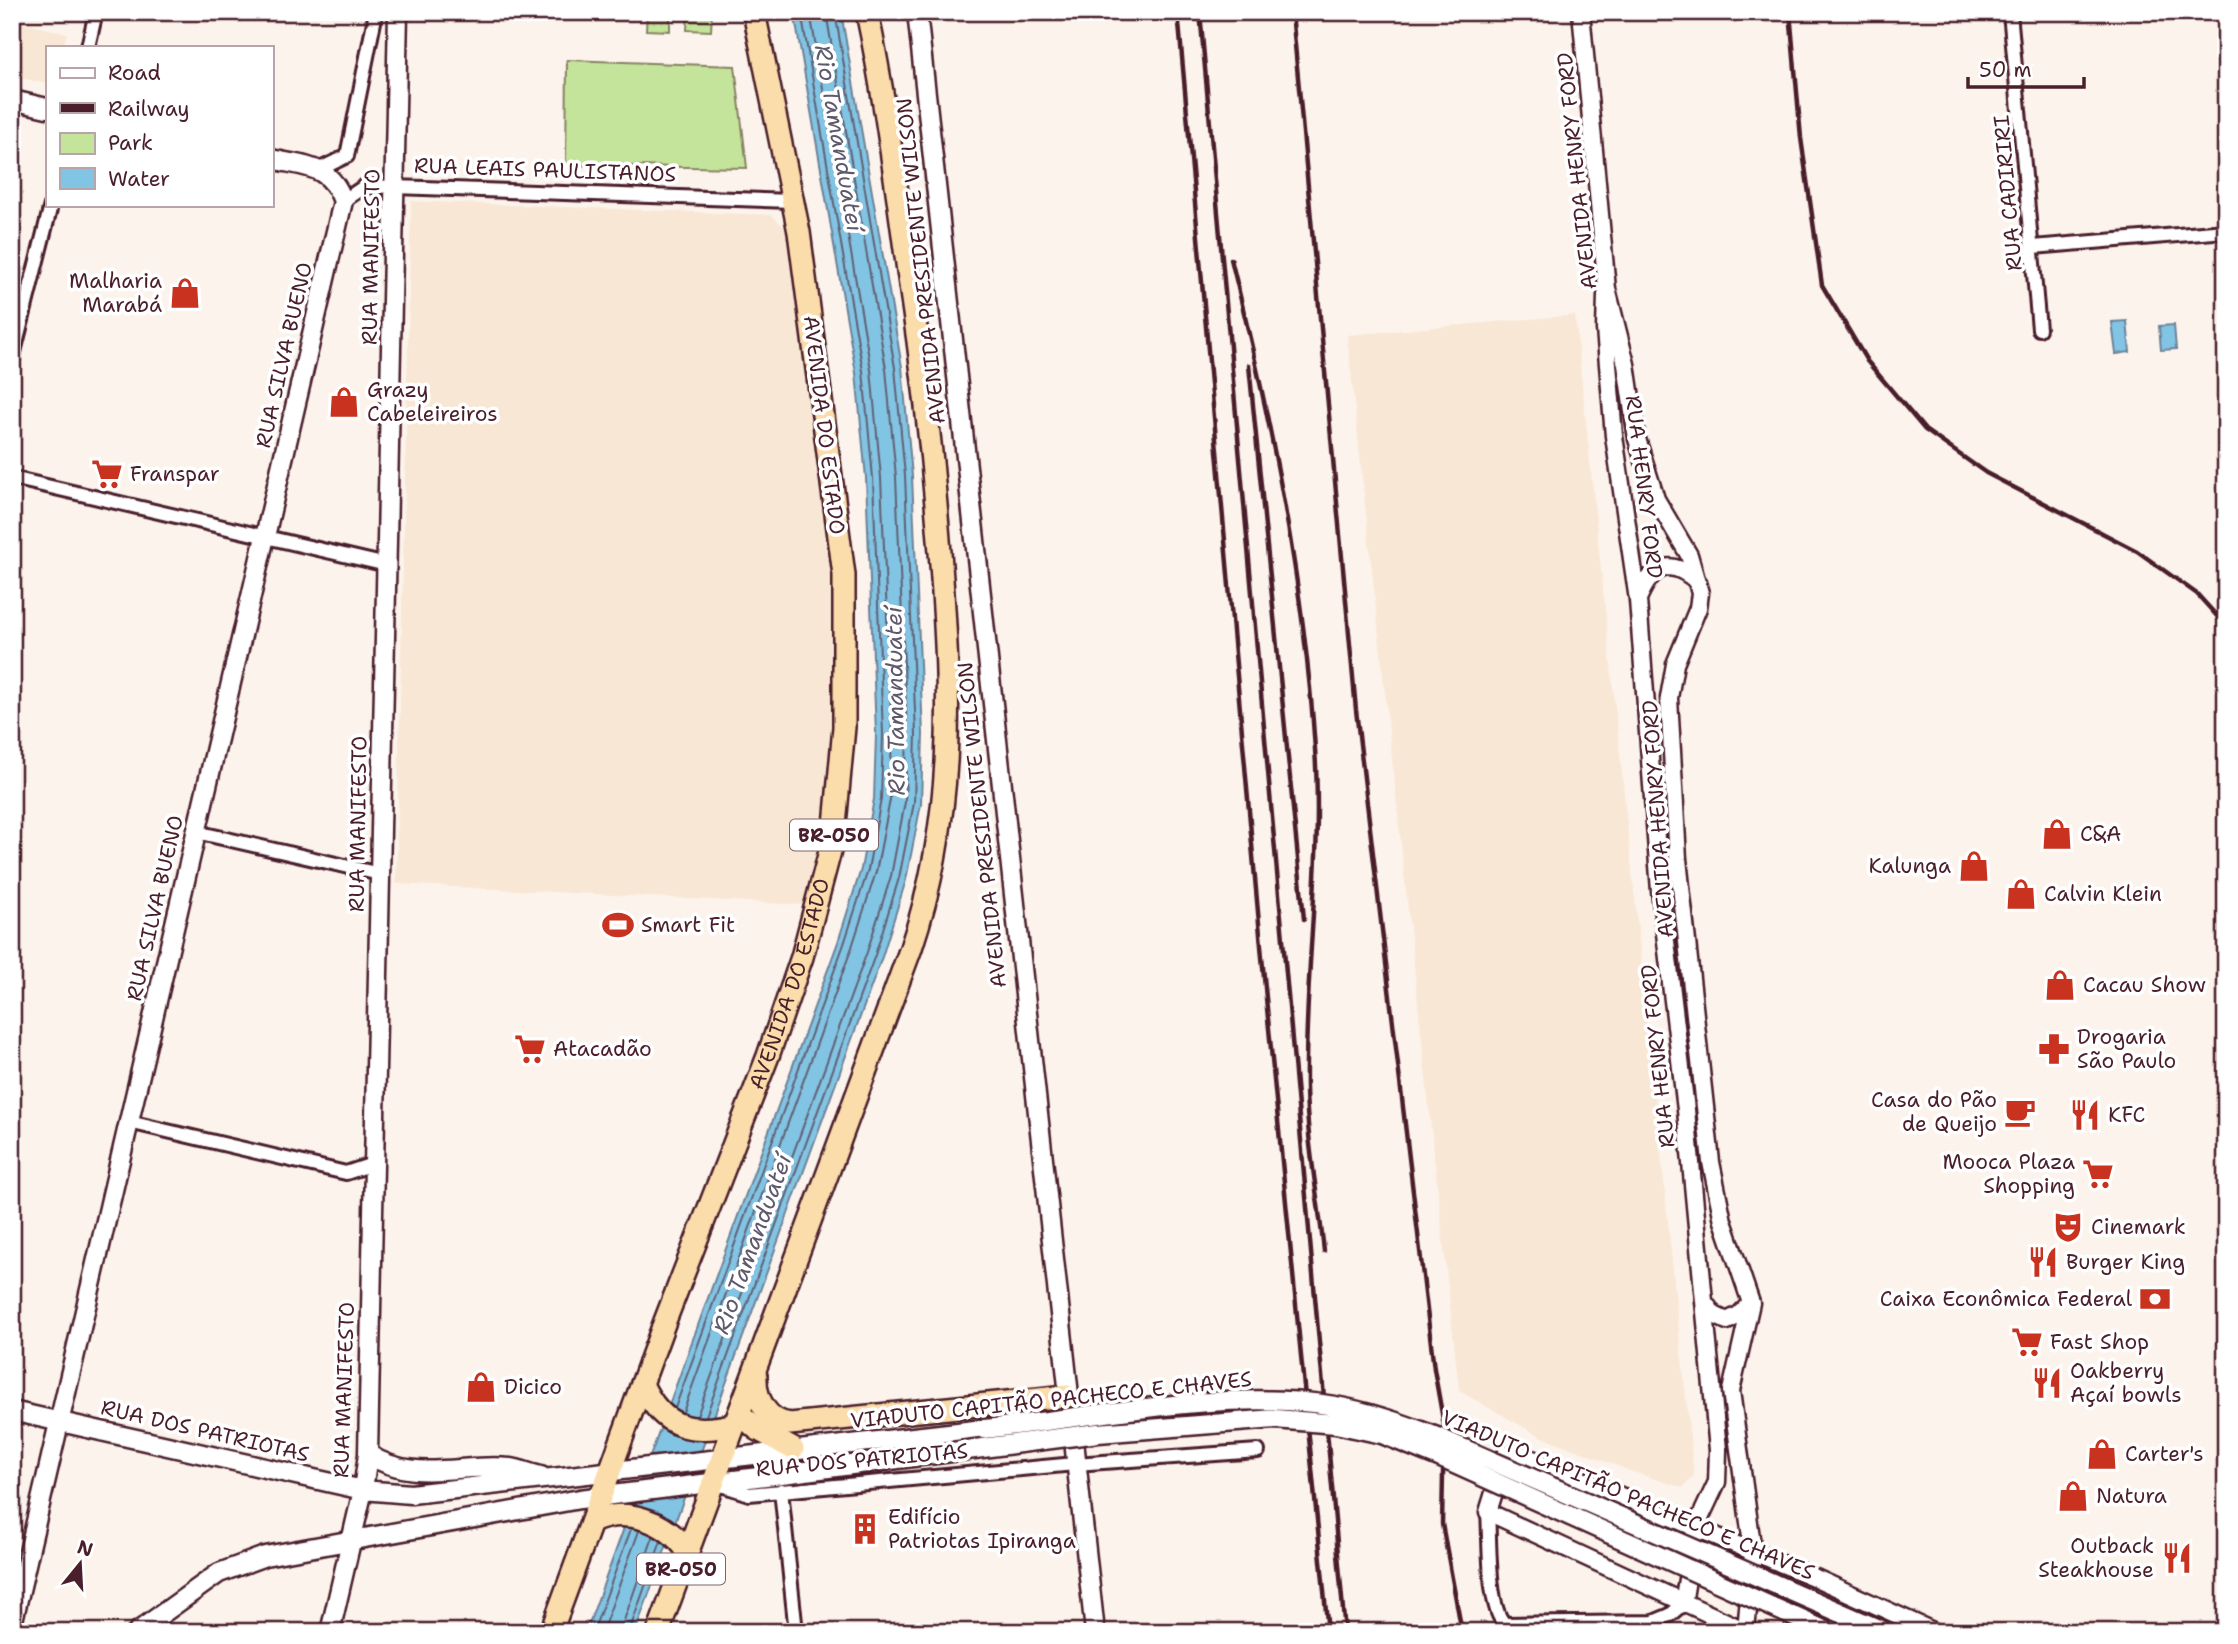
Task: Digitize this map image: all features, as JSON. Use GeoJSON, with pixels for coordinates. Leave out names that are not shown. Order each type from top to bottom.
{"type":"FeatureCollection","features":[{"type":"Feature","properties":{"kind":"highway","name":"AVENIDA DO ESTADO"},"geometry":{"type":"LineString","coordinates":[[551,1632],[772,1043],[827,871],[836,825],[844,726],[844,575],[793,201],[754,12]]}},
{"type":"Feature","properties":{"kind":"highway","name":"BR-050"},"geometry":{"type":"LineString","coordinates":[[658,1632],[756,1373],[921,917],[944,803],[949,726],[947,644],[933,463],[900,216],[867,12]]}},
{"type":"Feature","properties":{"kind":"highway"},"geometry":{"type":"LineString","coordinates":[[756,1373],[757,1392],[765,1410],[775,1419],[790,1424],[1067,1396]]}},
{"type":"Feature","properties":{"kind":"highway"},"geometry":{"type":"LineString","coordinates":[[642,1384],[654,1405],[676,1424],[704,1430],[738,1419],[793,1449]]}},
{"type":"Feature","properties":{"kind":"highway"},"geometry":{"type":"LineString","coordinates":[[592,1522],[611,1516],[647,1520],[671,1532],[688,1552]]}},
{"type":"Feature","properties":{"kind":"main road","name":"RUA MANIFESTO"},"geometry":{"type":"LineString","coordinates":[[330,1632],[363,1490],[368,1454],[398,12]]}},
{"type":"Feature","properties":{"kind":"main road","name":"AVENIDA PRESIDENTE WILSON"},"geometry":{"type":"LineString","coordinates":[[917,12],[1074,1464],[1095,1632]]}},
{"type":"Feature","properties":{"kind":"main road"},"geometry":{"type":"LineString","coordinates":[[12,100],[46,108]]}},
{"type":"Feature","properties":{"kind":"main road"},"geometry":{"type":"LineString","coordinates":[[273,159],[318,170],[335,181],[343,201]]}},
{"type":"Feature","properties":{"kind":"main road","name":"RUA SILVA BUENO"},"geometry":{"type":"LineString","coordinates":[[12,1625],[343,201]]}},
{"type":"Feature","properties":{"kind":"main road","name":"VIADUTO CAPITÃO PACHECO E CHAVES"},"geometry":{"type":"LineString","coordinates":[[723,1460],[793,1449],[1216,1402],[1273,1401],[1334,1406],[1393,1420],[1437,1437],[1885,1632]]}},
{"type":"Feature","properties":{"kind":"main road","name":"RUA DOS PATRIOTAS"},"geometry":{"type":"LineString","coordinates":[[12,1410],[363,1490],[437,1494],[611,1470],[723,1460]]}},
{"type":"Feature","properties":{"kind":"main road","name":"VIADUTO CAPITÃO PACHECO E CHAVES"},"geometry":{"type":"LineString","coordinates":[[715,1483],[1098,1433],[1275,1419],[1336,1424],[1382,1434],[1439,1457],[1828,1632]]}},
{"type":"Feature","properties":{"kind":"main road"},"geometry":{"type":"LineString","coordinates":[[368,1454],[386,1464],[412,1471],[511,1468],[547,1478]]}},
{"type":"Feature","properties":{"kind":"main road","name":"RUA DOS PATRIOTAS"},"geometry":{"type":"LineString","coordinates":[[137,1632],[206,1581],[234,1566],[265,1556],[601,1496],[715,1483]]}},
{"type":"Feature","properties":{"kind":"street"},"geometry":{"type":"LineString","coordinates":[[88,46],[96,12]]}},
{"type":"Feature","properties":{"kind":"street","name":"RUA MANIFESTO"},"geometry":{"type":"LineString","coordinates":[[318,170],[342,161],[349,152],[376,12]]}},
{"type":"Feature","properties":{"kind":"street","name":"AVENIDA HENRY FORD"},"geometry":{"type":"LineString","coordinates":[[1581,12],[1607,289],[1615,312],[1637,439],[1656,499],[1689,555],[1698,582],[1698,608],[1670,679],[1672,778],[1711,1161],[1723,1221],[1751,1303]]}},
{"type":"Feature","properties":{"kind":"street","name":"RUA CADIRIRI"},"geometry":{"type":"LineString","coordinates":[[2010,12],[2039,329]]}},
{"type":"Feature","properties":{"kind":"street","name":"RUA LEAIS PAULISTANOS"},"geometry":{"type":"LineString","coordinates":[[343,201],[365,186],[793,201]]}},
{"type":"Feature","properties":{"kind":"street"},"geometry":{"type":"LineString","coordinates":[[12,360],[51,206]]}},
{"type":"Feature","properties":{"kind":"street"},"geometry":{"type":"LineString","coordinates":[[2033,247],[2226,231]]}},
{"type":"Feature","properties":{"kind":"street","name":"RUA HENRY FORD"},"geometry":{"type":"LineString","coordinates":[[1607,289],[1605,328],[1614,436],[1638,600],[1660,891],[1719,1468],[1712,1497],[1695,1529],[1682,1604]]}},
{"type":"Feature","properties":{"kind":"street"},"geometry":{"type":"LineString","coordinates":[[12,478],[387,565]]}},
{"type":"Feature","properties":{"kind":"street"},"geometry":{"type":"LineString","coordinates":[[1638,600],[1646,579],[1660,569],[1675,568],[1698,582]]}},
{"type":"Feature","properties":{"kind":"street"},"geometry":{"type":"LineString","coordinates":[[196,832],[380,874]]}},
{"type":"Feature","properties":{"kind":"street"},"geometry":{"type":"LineString","coordinates":[[129,1122],[346,1173],[373,1164]]}},
{"type":"Feature","properties":{"kind":"street"},"geometry":{"type":"LineString","coordinates":[[1704,1303],[1714,1315],[1727,1321],[1739,1315],[1751,1303]]}},
{"type":"Feature","properties":{"kind":"street"},"geometry":{"type":"LineString","coordinates":[[1488,1512],[1747,1632],[1753,1552],[1731,1401],[1732,1382],[1751,1303]]}},
{"type":"Feature","properties":{"kind":"street","name":"RUA DOS PATRIOTAS"},"geometry":{"type":"LineString","coordinates":[[715,1483],[749,1494],[1074,1464],[1258,1451]]}},
{"type":"Feature","properties":{"kind":"street"},"geometry":{"type":"LineString","coordinates":[[1682,1604],[1670,1615],[1653,1622],[1505,1624],[1499,1616],[1494,1598],[1488,1512],[1505,1457],[1511,1451],[1753,1552],[1935,1632]]}},
{"type":"Feature","properties":{"kind":"street"},"geometry":{"type":"LineString","coordinates":[[781,1490],[796,1632]]}},
{"type":"Feature","properties":{"kind":"shaded area"},"geometry":{"type":"Polygon","coordinates":[[[13,21],[67,33],[63,46],[46,46],[46,84],[12,76],[13,21]]]}},
{"type":"Feature","properties":{"kind":"shaded area"},"geometry":{"type":"Polygon","coordinates":[[[411,201],[772,215],[790,233],[828,520],[834,606],[830,765],[816,864],[804,905],[396,884],[411,201]]]}},
{"type":"Feature","properties":{"kind":"shaded area"},"geometry":{"type":"Polygon","coordinates":[[[1575,315],[1694,1475],[1683,1488],[1630,1471],[1540,1436],[1459,1391],[1347,335],[1575,315]]]}},
{"type":"Feature","properties":{"kind":"green space"},"geometry":{"type":"Polygon","coordinates":[[[647,12],[670,12],[670,31],[646,30],[647,12]]]}},
{"type":"Feature","properties":{"kind":"green space"},"geometry":{"type":"Polygon","coordinates":[[[688,12],[712,12],[711,31],[687,30],[688,12]]]}},
{"type":"Feature","properties":{"kind":"green space"},"geometry":{"type":"Polygon","coordinates":[[[567,60],[735,66],[747,168],[566,165],[567,60]]]}},
{"type":"Feature","properties":{"kind":"water","name":"Rio Tamanduateí"},"geometry":{"type":"Polygon","coordinates":[[[794,12],[841,12],[902,367],[912,476],[923,734],[921,804],[906,880],[882,957],[635,1632],[586,1632],[838,942],[861,869],[874,799],[876,734],[866,478],[856,373],[794,12]]]}},
{"type":"Feature","properties":{"kind":"water"},"geometry":{"type":"Polygon","coordinates":[[[2127,321],[2130,352],[2116,354],[2112,322],[2127,321]]]}},
{"type":"Feature","properties":{"kind":"water"},"geometry":{"type":"Polygon","coordinates":[[[2174,325],[2176,349],[2161,350],[2159,326],[2174,325]]]}},
{"type":"Feature","properties":{"kind":"railway"},"geometry":{"type":"LineString","coordinates":[[1178,12],[1262,957],[1328,1632]]}},
{"type":"Feature","properties":{"kind":"railway"},"geometry":{"type":"LineString","coordinates":[[1200,12],[1345,1632]]}},
{"type":"Feature","properties":{"kind":"railway"},"geometry":{"type":"LineString","coordinates":[[1292,12],[1356,710],[1434,1369],[1444,1425],[1442,1524],[1462,1632]]}},
{"type":"Feature","properties":{"kind":"railway"},"geometry":{"type":"LineString","coordinates":[[1790,12],[1801,138],[1822,285],[1867,361],[1925,430],[1986,473],[2137,551],[2197,594],[2226,626]]}},
{"type":"Feature","properties":{"kind":"railway"},"geometry":{"type":"LineString","coordinates":[[1231,259],[1284,502],[1310,687],[1317,834],[1306,1088],[1324,1251]]}},
{"type":"Feature","properties":{"kind":"railway"},"geometry":{"type":"LineString","coordinates":[[1249,365],[1304,919]]}},
{"type":"Feature","properties":{"kind":"place","name":"Malharia Marabá"},"geometry":{"type":"Point","coordinates":[185,293]}},
{"type":"Feature","properties":{"kind":"place","name":"Grazy Cabeleireiros"},"geometry":{"type":"Point","coordinates":[344,402]}},
{"type":"Feature","properties":{"kind":"place","name":"Franspar"},"geometry":{"type":"Point","coordinates":[107,474]}},
{"type":"Feature","properties":{"kind":"place","name":"C&A"},"geometry":{"type":"Point","coordinates":[2057,834]}},
{"type":"Feature","properties":{"kind":"place","name":"Kalunga"},"geometry":{"type":"Point","coordinates":[1974,866]}},
{"type":"Feature","properties":{"kind":"place","name":"Calvin Klein"},"geometry":{"type":"Point","coordinates":[2021,894]}},
{"type":"Feature","properties":{"kind":"place","name":"Smart Fit"},"geometry":{"type":"Point","coordinates":[618,925]}},
{"type":"Feature","properties":{"kind":"place","name":"Cacau Show"},"geometry":{"type":"Point","coordinates":[2060,985]}},
{"type":"Feature","properties":{"kind":"place","name":"Atacadão"},"geometry":{"type":"Point","coordinates":[530,1049]}},
{"type":"Feature","properties":{"kind":"place","name":"Drogaria São Paulo"},"geometry":{"type":"Point","coordinates":[2054,1049]}},
{"type":"Feature","properties":{"kind":"place","name":"Casa do Pão de Queijo"},"geometry":{"type":"Point","coordinates":[2020,1112]}},
{"type":"Feature","properties":{"kind":"place","name":"KFC"},"geometry":{"type":"Point","coordinates":[2085,1115]}},
{"type":"Feature","properties":{"kind":"place","name":"Mooca Plaza Shopping"},"geometry":{"type":"Point","coordinates":[2098,1174]}},
{"type":"Feature","properties":{"kind":"place","name":"Cinemark"},"geometry":{"type":"Point","coordinates":[2068,1227]}},
{"type":"Feature","properties":{"kind":"place","name":"Burger King"},"geometry":{"type":"Point","coordinates":[2043,1262]}},
{"type":"Feature","properties":{"kind":"place","name":"Caixa Econômica Federal"},"geometry":{"type":"Point","coordinates":[2155,1299]}},
{"type":"Feature","properties":{"kind":"place","name":"Fast Shop"},"geometry":{"type":"Point","coordinates":[2027,1342]}},
{"type":"Feature","properties":{"kind":"place","name":"Oakberry Açaí bowls"},"geometry":{"type":"Point","coordinates":[2047,1383]}},
{"type":"Feature","properties":{"kind":"place","name":"Dicico"},"geometry":{"type":"Point","coordinates":[481,1387]}},
{"type":"Feature","properties":{"kind":"place","name":"Carter's"},"geometry":{"type":"Point","coordinates":[2102,1454]}},
{"type":"Feature","properties":{"kind":"place","name":"Natura"},"geometry":{"type":"Point","coordinates":[2073,1496]}},
{"type":"Feature","properties":{"kind":"place","name":"Edifício Patriotas Ipiranga"},"geometry":{"type":"Point","coordinates":[865,1529]}},
{"type":"Feature","properties":{"kind":"place","name":"Outback Steakhouse"},"geometry":{"type":"Point","coordinates":[2177,1558]}}]}
